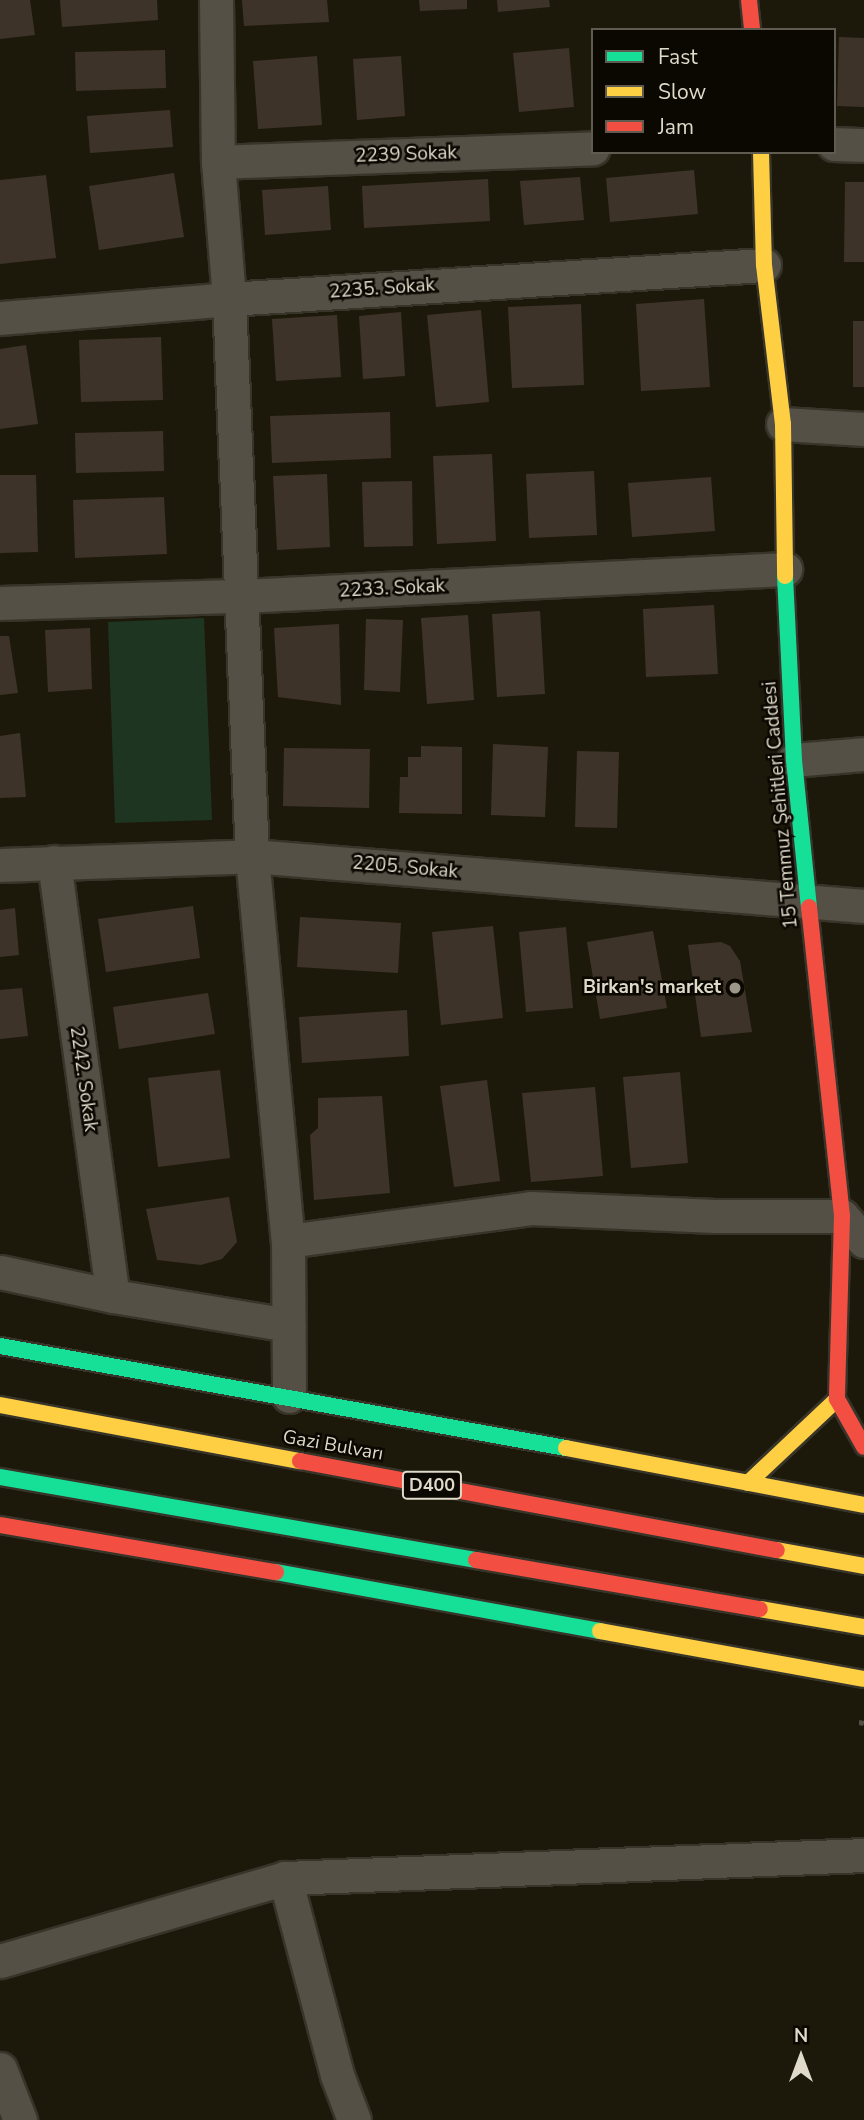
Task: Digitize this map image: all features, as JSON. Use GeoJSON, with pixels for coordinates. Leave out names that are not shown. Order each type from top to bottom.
{"type":"FeatureCollection","features":[{"type":"Feature","properties":{"kind":"main road"},"geometry":{"type":"LineString","coordinates":[[749,0],[752,28]]}},
{"type":"Feature","properties":{"kind":"main road","name":"15 Temmuz Şehitleri Caddesi"},"geometry":{"type":"LineString","coordinates":[[761,154],[764,265],[783,424],[785,569],[794,760],[842,1216],[837,1399]]}},
{"type":"Feature","properties":{"kind":"main road"},"geometry":{"type":"LineString","coordinates":[[0,1346],[289,1396],[864,1505]]}},
{"type":"Feature","properties":{"kind":"main road"},"geometry":{"type":"LineString","coordinates":[[748,1483],[837,1399],[864,1447]]}},
{"type":"Feature","properties":{"kind":"main road","name":"Gazi Bulvarı"},"geometry":{"type":"LineString","coordinates":[[0,1405],[864,1566]]}},
{"type":"Feature","properties":{"kind":"main road"},"geometry":{"type":"LineString","coordinates":[[0,1477],[864,1627]]}},
{"type":"Feature","properties":{"kind":"main road"},"geometry":{"type":"LineString","coordinates":[[0,1525],[183,1555],[864,1679]]}},
{"type":"Feature","properties":{"kind":"street"},"geometry":{"type":"LineString","coordinates":[[216,0],[218,162],[229,299],[252,856],[288,1241],[289,1396]]}},
{"type":"Feature","properties":{"kind":"street"},"geometry":{"type":"LineString","coordinates":[[836,144],[864,145]]}},
{"type":"Feature","properties":{"kind":"street","name":"2239 Sokak"},"geometry":{"type":"LineString","coordinates":[[218,162],[591,148]]}},
{"type":"Feature","properties":{"kind":"street","name":"2235. Sokak"},"geometry":{"type":"LineString","coordinates":[[0,318],[229,299],[764,265]]}},
{"type":"Feature","properties":{"kind":"street"},"geometry":{"type":"LineString","coordinates":[[783,424],[864,429]]}},
{"type":"Feature","properties":{"kind":"street","name":"2233. Sokak"},"geometry":{"type":"LineString","coordinates":[[0,603],[242,597],[785,569]]}},
{"type":"Feature","properties":{"kind":"street"},"geometry":{"type":"LineString","coordinates":[[794,760],[864,754]]}},
{"type":"Feature","properties":{"kind":"street","name":"2205. Sokak"},"geometry":{"type":"LineString","coordinates":[[0,865],[252,856],[864,906]]}},
{"type":"Feature","properties":{"kind":"street","name":"2242. Sokak"},"geometry":{"type":"LineString","coordinates":[[54,862],[113,1296]]}},
{"type":"Feature","properties":{"kind":"street"},"geometry":{"type":"LineString","coordinates":[[288,1241],[531,1209],[715,1216],[842,1216],[864,1241]]}},
{"type":"Feature","properties":{"kind":"street"},"geometry":{"type":"LineString","coordinates":[[0,1272],[113,1296],[289,1325]]}},
{"type":"Feature","properties":{"kind":"street"},"geometry":{"type":"LineString","coordinates":[[0,1961],[285,1878],[864,1855]]}},
{"type":"Feature","properties":{"kind":"street"},"geometry":{"type":"LineString","coordinates":[[285,1878],[337,2075],[354,2120]]}},
{"type":"Feature","properties":{"kind":"street"},"geometry":{"type":"LineString","coordinates":[[0,2069],[20,2120]]}},
{"type":"Feature","properties":{"kind":"green space"},"geometry":{"type":"Polygon","coordinates":[[[204,618],[212,820],[115,823],[108,622],[204,618]]]}},
{"type":"Feature","properties":{"kind":"building"},"geometry":{"type":"Polygon","coordinates":[[[0,0],[30,0],[35,35],[0,39],[0,0]]]}},
{"type":"Feature","properties":{"kind":"building"},"geometry":{"type":"Polygon","coordinates":[[[60,0],[157,0],[158,20],[62,27],[60,0]]]}},
{"type":"Feature","properties":{"kind":"building"},"geometry":{"type":"Polygon","coordinates":[[[242,0],[327,0],[329,22],[244,26],[242,0]]]}},
{"type":"Feature","properties":{"kind":"building"},"geometry":{"type":"Polygon","coordinates":[[[419,0],[467,0],[467,9],[420,11],[419,0]]]}},
{"type":"Feature","properties":{"kind":"building"},"geometry":{"type":"Polygon","coordinates":[[[497,0],[549,0],[550,7],[498,12],[497,0]]]}},
{"type":"Feature","properties":{"kind":"building"},"geometry":{"type":"Polygon","coordinates":[[[839,37],[864,38],[864,107],[837,106],[839,37]]]}},
{"type":"Feature","properties":{"kind":"building"},"geometry":{"type":"Polygon","coordinates":[[[569,48],[574,107],[519,112],[513,53],[569,48]]]}},
{"type":"Feature","properties":{"kind":"building"},"geometry":{"type":"Polygon","coordinates":[[[165,50],[166,88],[76,91],[75,52],[165,50]]]}},
{"type":"Feature","properties":{"kind":"building"},"geometry":{"type":"Polygon","coordinates":[[[317,56],[322,125],[258,129],[253,61],[317,56]]]}},
{"type":"Feature","properties":{"kind":"building"},"geometry":{"type":"Polygon","coordinates":[[[401,56],[405,116],[357,120],[353,59],[401,56]]]}},
{"type":"Feature","properties":{"kind":"building"},"geometry":{"type":"Polygon","coordinates":[[[170,110],[173,147],[90,153],[87,116],[170,110]]]}},
{"type":"Feature","properties":{"kind":"building"},"geometry":{"type":"Polygon","coordinates":[[[694,170],[698,214],[610,222],[606,178],[694,170]]]}},
{"type":"Feature","properties":{"kind":"building"},"geometry":{"type":"Polygon","coordinates":[[[174,173],[184,237],[99,250],[89,186],[174,173]]]}},
{"type":"Feature","properties":{"kind":"building"},"geometry":{"type":"Polygon","coordinates":[[[46,175],[56,258],[0,264],[0,180],[46,175]]]}},
{"type":"Feature","properties":{"kind":"building"},"geometry":{"type":"Polygon","coordinates":[[[580,177],[584,220],[524,225],[520,181],[580,177]]]}},
{"type":"Feature","properties":{"kind":"building"},"geometry":{"type":"Polygon","coordinates":[[[488,179],[490,221],[364,228],[362,186],[488,179]]]}},
{"type":"Feature","properties":{"kind":"building"},"geometry":{"type":"Polygon","coordinates":[[[845,182],[864,182],[864,262],[844,262],[845,182]]]}},
{"type":"Feature","properties":{"kind":"building"},"geometry":{"type":"Polygon","coordinates":[[[328,186],[331,230],[265,235],[262,190],[328,186]]]}},
{"type":"Feature","properties":{"kind":"building"},"geometry":{"type":"Polygon","coordinates":[[[704,299],[710,387],[641,391],[636,304],[704,299]]]}},
{"type":"Feature","properties":{"kind":"building"},"geometry":{"type":"Polygon","coordinates":[[[581,304],[584,385],[512,388],[508,307],[581,304]]]}},
{"type":"Feature","properties":{"kind":"building"},"geometry":{"type":"Polygon","coordinates":[[[481,310],[489,402],[436,407],[427,315],[481,310]]]}},
{"type":"Feature","properties":{"kind":"building"},"geometry":{"type":"Polygon","coordinates":[[[401,312],[405,376],[363,379],[359,316],[401,312]]]}},
{"type":"Feature","properties":{"kind":"building"},"geometry":{"type":"Polygon","coordinates":[[[337,315],[341,377],[276,381],[272,319],[337,315]]]}},
{"type":"Feature","properties":{"kind":"building"},"geometry":{"type":"Polygon","coordinates":[[[853,321],[864,321],[864,387],[853,387],[853,321]]]}},
{"type":"Feature","properties":{"kind":"building"},"geometry":{"type":"Polygon","coordinates":[[[161,337],[163,400],[81,402],[79,340],[161,337]]]}},
{"type":"Feature","properties":{"kind":"building"},"geometry":{"type":"Polygon","coordinates":[[[26,345],[38,424],[0,429],[0,349],[26,345]]]}},
{"type":"Feature","properties":{"kind":"building"},"geometry":{"type":"Polygon","coordinates":[[[390,412],[391,458],[272,463],[270,416],[390,412]]]}},
{"type":"Feature","properties":{"kind":"building"},"geometry":{"type":"Polygon","coordinates":[[[163,431],[164,471],[76,473],[75,433],[163,431]]]}},
{"type":"Feature","properties":{"kind":"building"},"geometry":{"type":"Polygon","coordinates":[[[492,454],[496,541],[437,544],[433,456],[492,454]]]}},
{"type":"Feature","properties":{"kind":"building"},"geometry":{"type":"Polygon","coordinates":[[[594,471],[597,535],[529,538],[526,474],[594,471]]]}},
{"type":"Feature","properties":{"kind":"building"},"geometry":{"type":"Polygon","coordinates":[[[327,474],[330,547],[277,550],[273,476],[327,474]]]}},
{"type":"Feature","properties":{"kind":"building"},"geometry":{"type":"Polygon","coordinates":[[[0,475],[36,475],[38,552],[0,553],[0,475]]]}},
{"type":"Feature","properties":{"kind":"building"},"geometry":{"type":"Polygon","coordinates":[[[711,477],[715,531],[632,537],[628,483],[711,477]]]}},
{"type":"Feature","properties":{"kind":"building"},"geometry":{"type":"Polygon","coordinates":[[[412,481],[413,546],[364,547],[362,482],[412,481]]]}},
{"type":"Feature","properties":{"kind":"building"},"geometry":{"type":"Polygon","coordinates":[[[164,497],[167,554],[75,558],[73,500],[164,497]]]}},
{"type":"Feature","properties":{"kind":"building"},"geometry":{"type":"Polygon","coordinates":[[[714,605],[718,674],[646,677],[643,609],[714,605]]]}},
{"type":"Feature","properties":{"kind":"building"},"geometry":{"type":"Polygon","coordinates":[[[540,611],[545,694],[497,697],[492,614],[540,611]]]}},
{"type":"Feature","properties":{"kind":"building"},"geometry":{"type":"Polygon","coordinates":[[[468,615],[474,700],[427,704],[421,618],[468,615]]]}},
{"type":"Feature","properties":{"kind":"building"},"geometry":{"type":"Polygon","coordinates":[[[366,619],[403,620],[400,692],[364,690],[366,619]]]}},
{"type":"Feature","properties":{"kind":"building"},"geometry":{"type":"Polygon","coordinates":[[[339,624],[341,705],[278,697],[274,628],[339,624]]]}},
{"type":"Feature","properties":{"kind":"building"},"geometry":{"type":"Polygon","coordinates":[[[90,628],[92,689],[48,692],[45,630],[90,628]]]}},
{"type":"Feature","properties":{"kind":"building"},"geometry":{"type":"Polygon","coordinates":[[[0,636],[9,636],[18,693],[0,695],[0,636]]]}},
{"type":"Feature","properties":{"kind":"building"},"geometry":{"type":"Polygon","coordinates":[[[20,733],[26,797],[0,798],[0,736],[20,733]]]}},
{"type":"Feature","properties":{"kind":"building"},"geometry":{"type":"Polygon","coordinates":[[[493,744],[548,747],[545,817],[491,815],[493,744]]]}},
{"type":"Feature","properties":{"kind":"building"},"geometry":{"type":"Polygon","coordinates":[[[421,746],[462,747],[462,814],[399,813],[400,777],[408,777],[408,757],[421,757],[421,746]]]}},
{"type":"Feature","properties":{"kind":"building"},"geometry":{"type":"Polygon","coordinates":[[[284,748],[370,749],[369,808],[283,806],[284,748]]]}},
{"type":"Feature","properties":{"kind":"building"},"geometry":{"type":"Polygon","coordinates":[[[577,751],[619,752],[617,828],[575,827],[577,751]]]}},
{"type":"Feature","properties":{"kind":"building"},"geometry":{"type":"Polygon","coordinates":[[[193,906],[200,958],[106,972],[98,919],[193,906]]]}},
{"type":"Feature","properties":{"kind":"building"},"geometry":{"type":"Polygon","coordinates":[[[15,908],[19,955],[0,957],[0,910],[15,908]]]}},
{"type":"Feature","properties":{"kind":"building"},"geometry":{"type":"Polygon","coordinates":[[[300,917],[401,923],[398,973],[297,967],[300,917]]]}},
{"type":"Feature","properties":{"kind":"building"},"geometry":{"type":"Polygon","coordinates":[[[493,926],[503,1018],[441,1025],[432,932],[493,926]]]}},
{"type":"Feature","properties":{"kind":"building"},"geometry":{"type":"Polygon","coordinates":[[[566,927],[573,1008],[526,1012],[519,932],[566,927]]]}},
{"type":"Feature","properties":{"kind":"building"},"geometry":{"type":"Polygon","coordinates":[[[653,931],[667,1008],[600,1019],[587,942],[653,931]]]}},
{"type":"Feature","properties":{"kind":"building"},"geometry":{"type":"Polygon","coordinates":[[[721,942],[730,946],[740,961],[752,1032],[701,1037],[688,945],[721,942]]]}},
{"type":"Feature","properties":{"kind":"building"},"geometry":{"type":"Polygon","coordinates":[[[22,988],[28,1036],[0,1039],[0,990],[22,988]]]}},
{"type":"Feature","properties":{"kind":"building"},"geometry":{"type":"Polygon","coordinates":[[[208,993],[215,1034],[119,1049],[113,1007],[208,993]]]}},
{"type":"Feature","properties":{"kind":"building"},"geometry":{"type":"Polygon","coordinates":[[[407,1010],[409,1056],[302,1063],[299,1017],[407,1010]]]}},
{"type":"Feature","properties":{"kind":"building"},"geometry":{"type":"Polygon","coordinates":[[[220,1070],[230,1158],[158,1167],[148,1078],[220,1070]]]}},
{"type":"Feature","properties":{"kind":"building"},"geometry":{"type":"Polygon","coordinates":[[[680,1072],[688,1163],[631,1168],[623,1077],[680,1072]]]}},
{"type":"Feature","properties":{"kind":"building"},"geometry":{"type":"Polygon","coordinates":[[[487,1080],[500,1181],[454,1187],[440,1086],[487,1080]]]}},
{"type":"Feature","properties":{"kind":"building"},"geometry":{"type":"Polygon","coordinates":[[[595,1087],[603,1176],[531,1182],[522,1093],[595,1087]]]}},
{"type":"Feature","properties":{"kind":"building"},"geometry":{"type":"Polygon","coordinates":[[[382,1096],[390,1193],[314,1200],[310,1135],[318,1128],[318,1098],[382,1096]]]}},
{"type":"Feature","properties":{"kind":"building"},"geometry":{"type":"Polygon","coordinates":[[[229,1197],[237,1242],[222,1259],[201,1265],[157,1260],[146,1209],[229,1197]]]}},
{"type":"Feature","properties":{"kind":"traffic: fast"},"geometry":{"type":"LineString","coordinates":[[785,576],[794,760],[809,907]]}},
{"type":"Feature","properties":{"kind":"traffic: fast"},"geometry":{"type":"LineString","coordinates":[[0,1346],[566,1448]]}},
{"type":"Feature","properties":{"kind":"traffic: fast"},"geometry":{"type":"LineString","coordinates":[[0,1477],[476,1560]]}},
{"type":"Feature","properties":{"kind":"traffic: fast"},"geometry":{"type":"LineString","coordinates":[[276,1572],[600,1631]]}},
{"type":"Feature","properties":{"kind":"traffic: slow"},"geometry":{"type":"LineString","coordinates":[[761,154],[764,265],[783,424],[785,576]]}},
{"type":"Feature","properties":{"kind":"traffic: slow"},"geometry":{"type":"LineString","coordinates":[[748,1483],[837,1399]]}},
{"type":"Feature","properties":{"kind":"traffic: slow"},"geometry":{"type":"LineString","coordinates":[[0,1405],[300,1461]]}},
{"type":"Feature","properties":{"kind":"traffic: slow"},"geometry":{"type":"LineString","coordinates":[[566,1448],[864,1505]]}},
{"type":"Feature","properties":{"kind":"traffic: slow"},"geometry":{"type":"LineString","coordinates":[[777,1550],[864,1566]]}},
{"type":"Feature","properties":{"kind":"traffic: slow"},"geometry":{"type":"LineString","coordinates":[[760,1609],[864,1627]]}},
{"type":"Feature","properties":{"kind":"traffic: slow"},"geometry":{"type":"LineString","coordinates":[[600,1631],[864,1679]]}},
{"type":"Feature","properties":{"kind":"traffic: jam"},"geometry":{"type":"LineString","coordinates":[[749,0],[752,28]]}},
{"type":"Feature","properties":{"kind":"traffic: jam"},"geometry":{"type":"LineString","coordinates":[[809,907],[842,1216],[837,1399],[864,1447]]}},
{"type":"Feature","properties":{"kind":"traffic: jam"},"geometry":{"type":"LineString","coordinates":[[300,1461],[777,1550]]}},
{"type":"Feature","properties":{"kind":"traffic: jam"},"geometry":{"type":"LineString","coordinates":[[0,1525],[276,1572]]}},
{"type":"Feature","properties":{"kind":"traffic: jam"},"geometry":{"type":"LineString","coordinates":[[476,1560],[760,1609]]}},
{"type":"Feature","properties":{"kind":"place","name":"Birkan's market"},"geometry":{"type":"Point","coordinates":[735,988]}}]}
